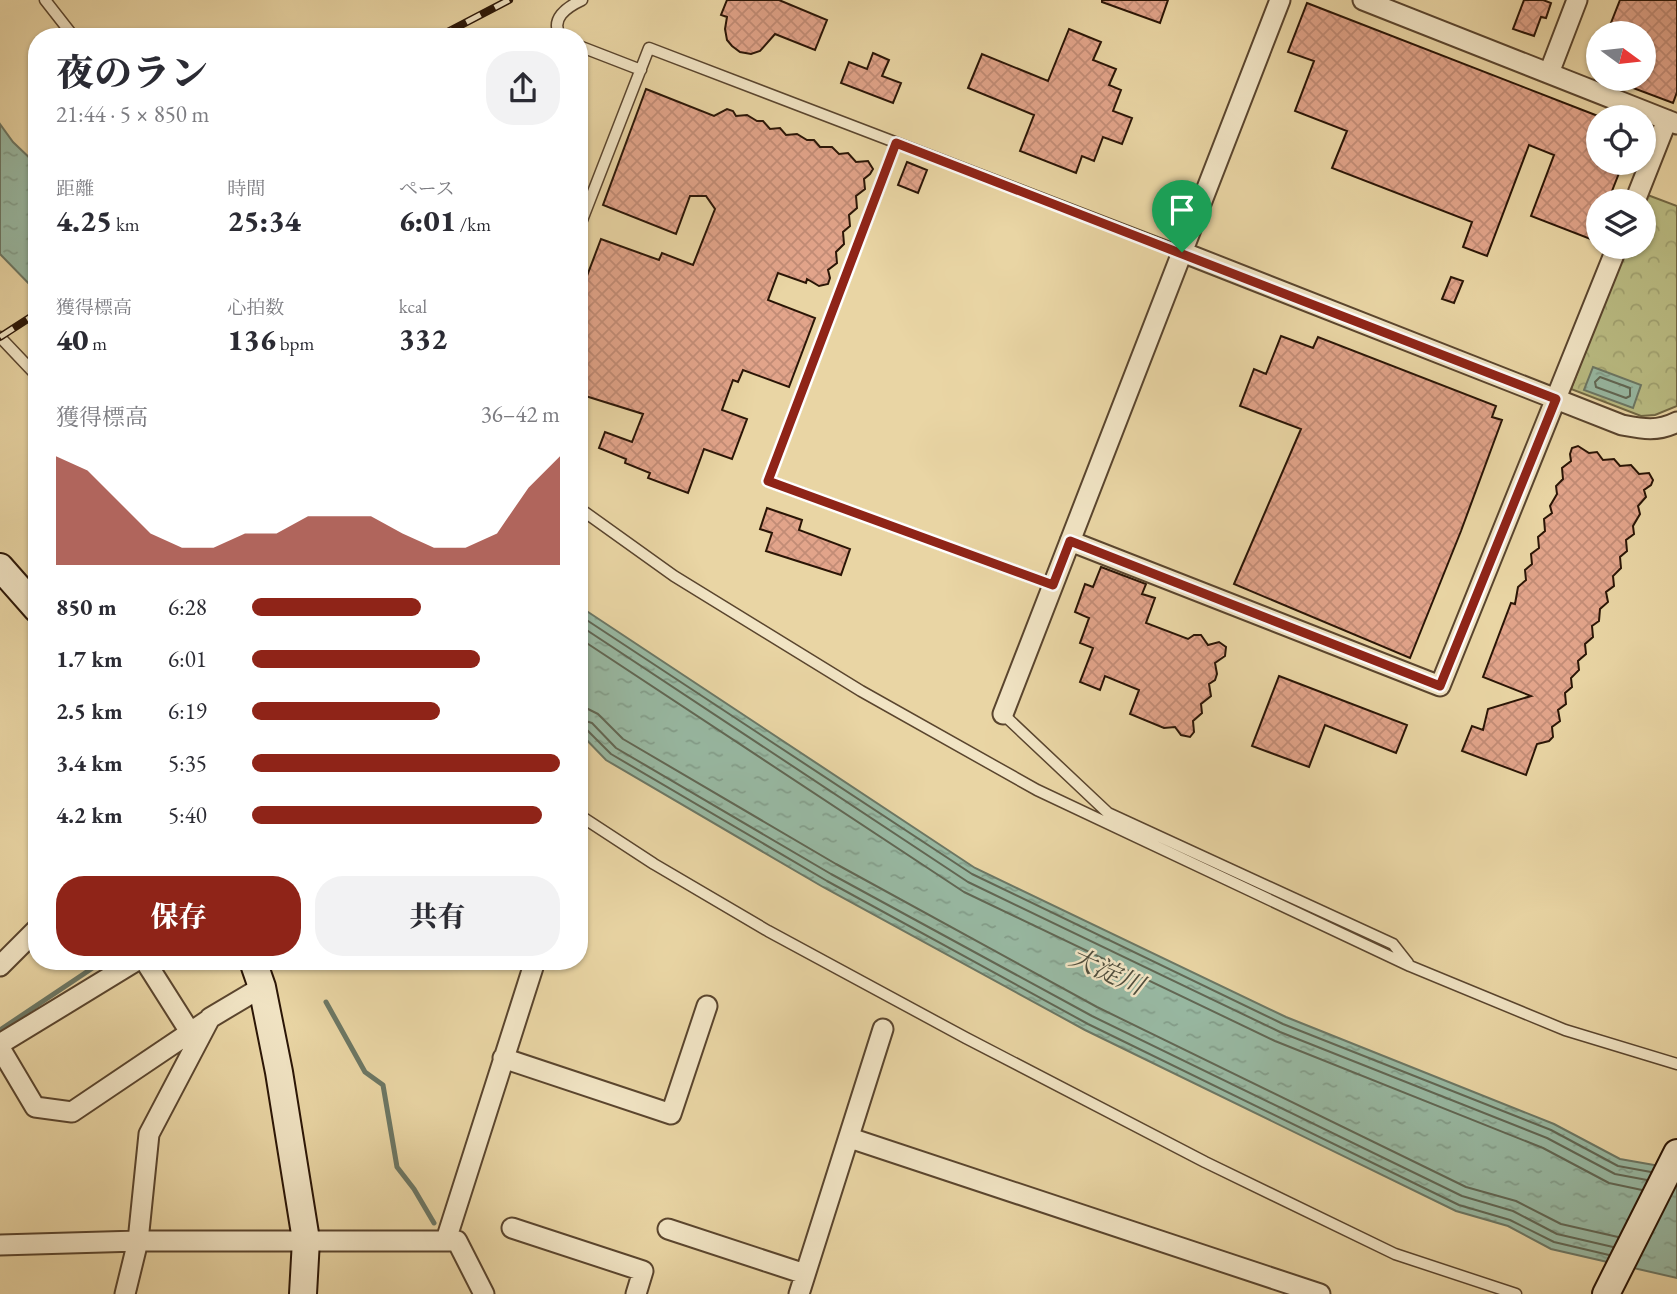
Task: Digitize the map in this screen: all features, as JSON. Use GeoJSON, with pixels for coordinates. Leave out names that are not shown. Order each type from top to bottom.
{"type":"FeatureCollection","features":[{"type":"Feature","properties":{"kind":"street"},"geometry":{"type":"LineString","coordinates":[[1003,714],[1280,0]]}},
{"type":"Feature","properties":{"kind":"street"},"geometry":{"type":"LineString","coordinates":[[1363,0],[1672,122],[1641,189]]}},
{"type":"Feature","properties":{"kind":"street"},"geometry":{"type":"LineString","coordinates":[[1549,74],[1577,0]]}},
{"type":"Feature","properties":{"kind":"street"},"geometry":{"type":"LineString","coordinates":[[1182,252],[1622,425],[1673,431]]}},
{"type":"Feature","properties":{"kind":"street"},"geometry":{"type":"LineString","coordinates":[[1070,541],[1440,686],[1612,259]]}},
{"type":"Feature","properties":{"kind":"street"},"geometry":{"type":"LineString","coordinates":[[0,567],[28,599]]}},
{"type":"Feature","properties":{"kind":"street"},"geometry":{"type":"LineString","coordinates":[[4,956],[28,936]]}},
{"type":"Feature","properties":{"kind":"street"},"geometry":{"type":"LineString","coordinates":[[122,970],[0,1046],[34,1107],[72,1112],[211,1018],[262,987]]}},
{"type":"Feature","properties":{"kind":"street"},"geometry":{"type":"LineString","coordinates":[[151,970],[190,1032]]}},
{"type":"Feature","properties":{"kind":"street"},"geometry":{"type":"LineString","coordinates":[[256,970],[279,1072],[306,1240],[303,1294]]}},
{"type":"Feature","properties":{"kind":"street"},"geometry":{"type":"LineString","coordinates":[[446,1240],[531,970]]}},
{"type":"Feature","properties":{"kind":"street"},"geometry":{"type":"LineString","coordinates":[[503,1058],[671,1114],[706,1006]]}},
{"type":"Feature","properties":{"kind":"street"},"geometry":{"type":"LineString","coordinates":[[125,1294],[138,1241],[149,1134],[211,1018]]}},
{"type":"Feature","properties":{"kind":"street"},"geometry":{"type":"LineString","coordinates":[[799,1294],[883,1029]]}},
{"type":"Feature","properties":{"kind":"street"},"geometry":{"type":"LineString","coordinates":[[850,1138],[1320,1294]]}},
{"type":"Feature","properties":{"kind":"street"},"geometry":{"type":"LineString","coordinates":[[1606,1294],[1677,1153]]}},
{"type":"Feature","properties":{"kind":"street"},"geometry":{"type":"LineString","coordinates":[[512,1228],[643,1271],[636,1294]]}},
{"type":"Feature","properties":{"kind":"street"},"geometry":{"type":"LineString","coordinates":[[668,1229],[805,1273]]}},
{"type":"Feature","properties":{"kind":"street"},"geometry":{"type":"LineString","coordinates":[[0,1245],[138,1241],[457,1241],[484,1294]]}},
{"type":"Feature","properties":{"kind":"lane"},"geometry":{"type":"LineString","coordinates":[[46,0],[67,28]]}},
{"type":"Feature","properties":{"kind":"lane"},"geometry":{"type":"LineString","coordinates":[[558,28],[556,23],[562,12],[582,0]]}},
{"type":"Feature","properties":{"kind":"lane"},"geometry":{"type":"LineString","coordinates":[[588,205],[649,48],[1182,252]]}},
{"type":"Feature","properties":{"kind":"lane"},"geometry":{"type":"LineString","coordinates":[[588,50],[640,70]]}},
{"type":"Feature","properties":{"kind":"lane"},"geometry":{"type":"LineString","coordinates":[[896,143],[768,481],[1053,585]]}},
{"type":"Feature","properties":{"kind":"lane"},"geometry":{"type":"LineString","coordinates":[[0,337],[28,367]]}},
{"type":"Feature","properties":{"kind":"lane"},"geometry":{"type":"LineString","coordinates":[[588,514],[674,576],[861,691],[1037,790],[1410,966],[1565,1030],[1677,1064]]}},
{"type":"Feature","properties":{"kind":"lane"},"geometry":{"type":"LineString","coordinates":[[1003,714],[1108,813],[1393,944],[1410,966]]}},
{"type":"Feature","properties":{"kind":"lane"},"geometry":{"type":"LineString","coordinates":[[588,821],[768,931],[1205,1162],[1395,1254],[1516,1294]]}},
{"type":"Feature","properties":{"kind":"green space"},"geometry":{"type":"Polygon","coordinates":[[[1656,198],[1677,206],[1677,406],[1655,415],[1641,416],[1571,389],[1620,259],[1656,259],[1656,198]]]}},
{"type":"Feature","properties":{"kind":"water"},"geometry":{"type":"Polygon","coordinates":[[[0,124],[28,156],[28,283],[0,254],[0,124]]]}},
{"type":"Feature","properties":{"kind":"water"},"geometry":{"type":"Polygon","coordinates":[[[1593,367],[1641,385],[1633,408],[1584,390],[1593,367]]]}},
{"type":"Feature","properties":{"kind":"water","name":"大淀川"},"geometry":{"type":"Polygon","coordinates":[[[588,612],[975,868],[1286,1017],[1554,1124],[1620,1159],[1677,1169],[1677,1278],[1551,1249],[1508,1226],[1456,1211],[1085,1030],[823,887],[606,760],[588,741],[588,612]]]}},
{"type":"Feature","properties":{"kind":"building"},"geometry":{"type":"Polygon","coordinates":[[[727,0],[779,0],[827,20],[815,50],[775,34],[760,51],[751,54],[740,52],[727,40],[727,17],[721,15],[727,0]]]}},
{"type":"Feature","properties":{"kind":"building"},"geometry":{"type":"Polygon","coordinates":[[[1102,0],[1168,0],[1160,23],[1102,0]]]}},
{"type":"Feature","properties":{"kind":"building"},"geometry":{"type":"Polygon","coordinates":[[[1524,0],[1551,3],[1546,18],[1541,17],[1534,36],[1513,29],[1524,0]]]}},
{"type":"Feature","properties":{"kind":"building"},"geometry":{"type":"Polygon","coordinates":[[[1620,0],[1677,0],[1677,92],[1673,103],[1641,91],[1656,91],[1656,21],[1612,21],[1620,0]]]}},
{"type":"Feature","properties":{"kind":"building"},"geometry":{"type":"Polygon","coordinates":[[[1307,3],[1586,111],[1586,175],[1618,175],[1613,189],[1586,189],[1586,237],[1531,216],[1554,155],[1529,145],[1487,256],[1463,247],[1472,222],[1332,168],[1347,131],[1295,111],[1314,61],[1288,52],[1307,3]]]}},
{"type":"Feature","properties":{"kind":"building"},"geometry":{"type":"Polygon","coordinates":[[[1069,29],[1101,42],[1093,60],[1116,69],[1109,85],[1121,90],[1113,111],[1132,118],[1122,144],[1103,137],[1094,161],[1082,156],[1076,173],[1020,151],[1034,115],[968,88],[982,54],[1048,81],[1069,29]]]}},
{"type":"Feature","properties":{"kind":"building"},"geometry":{"type":"Polygon","coordinates":[[[873,53],[889,60],[882,76],[901,83],[893,103],[841,83],[849,62],[867,69],[873,53]]]}},
{"type":"Feature","properties":{"kind":"building"},"geometry":{"type":"Polygon","coordinates":[[[646,89],[714,116],[727,109],[733,111],[736,116],[747,115],[757,121],[763,121],[770,129],[780,128],[786,135],[797,134],[807,140],[814,140],[820,147],[832,147],[839,154],[848,153],[856,162],[868,161],[873,169],[864,179],[865,189],[856,196],[857,208],[849,215],[850,226],[843,232],[844,244],[836,252],[837,263],[828,270],[828,284],[819,286],[807,279],[806,283],[778,273],[768,300],[815,318],[789,387],[743,370],[738,382],[733,380],[722,410],[747,419],[732,459],[704,449],[688,493],[648,478],[650,473],[599,448],[605,432],[632,442],[643,414],[588,397],[588,273],[601,239],[659,260],[662,253],[693,265],[715,209],[706,196],[690,196],[676,234],[603,205],[646,89]]]}},
{"type":"Feature","properties":{"kind":"building"},"geometry":{"type":"Polygon","coordinates":[[[907,162],[927,170],[918,193],[898,185],[907,162]]]}},
{"type":"Feature","properties":{"kind":"building"},"geometry":{"type":"Polygon","coordinates":[[[1451,277],[1463,281],[1454,303],[1442,299],[1451,277]]]}},
{"type":"Feature","properties":{"kind":"building"},"geometry":{"type":"Polygon","coordinates":[[[1281,336],[1313,348],[1318,337],[1496,406],[1492,417],[1502,420],[1410,658],[1234,584],[1301,429],[1240,406],[1254,369],[1266,374],[1281,336]]]}},
{"type":"Feature","properties":{"kind":"building"},"geometry":{"type":"Polygon","coordinates":[[[1578,446],[1589,453],[1597,452],[1603,460],[1614,459],[1620,466],[1631,465],[1639,474],[1649,473],[1653,480],[1644,490],[1646,497],[1638,506],[1640,514],[1633,526],[1634,534],[1626,540],[1627,551],[1620,557],[1621,568],[1613,576],[1614,586],[1606,592],[1608,602],[1600,609],[1599,621],[1592,626],[1593,637],[1585,644],[1586,654],[1578,661],[1579,670],[1571,678],[1572,687],[1565,693],[1566,704],[1558,710],[1560,721],[1552,727],[1553,737],[1549,741],[1537,744],[1526,775],[1462,751],[1472,726],[1483,730],[1488,709],[1531,696],[1483,677],[1511,603],[1515,604],[1518,587],[1526,580],[1525,570],[1532,564],[1531,554],[1539,548],[1538,537],[1545,531],[1544,519],[1552,513],[1550,506],[1557,494],[1556,486],[1563,479],[1562,468],[1571,461],[1572,448],[1578,446]]]}},
{"type":"Feature","properties":{"kind":"building"},"geometry":{"type":"Polygon","coordinates":[[[767,508],[802,520],[799,530],[850,549],[841,575],[766,551],[772,533],[760,529],[767,508]]]}},
{"type":"Feature","properties":{"kind":"building"},"geometry":{"type":"Polygon","coordinates":[[[1101,567],[1146,584],[1142,594],[1155,598],[1146,623],[1188,639],[1201,635],[1208,645],[1219,642],[1226,647],[1225,656],[1215,663],[1217,674],[1215,680],[1209,684],[1211,696],[1201,704],[1202,713],[1193,721],[1194,732],[1190,737],[1181,735],[1175,727],[1164,728],[1130,714],[1139,690],[1105,676],[1100,690],[1080,682],[1093,648],[1080,643],[1089,618],[1075,612],[1085,584],[1093,587],[1101,567]]]}},
{"type":"Feature","properties":{"kind":"building"},"geometry":{"type":"Polygon","coordinates":[[[1279,676],[1407,725],[1396,753],[1325,725],[1309,767],[1252,746],[1279,676]]]}},
{"type":"Feature","properties":{"kind":"waterway"},"geometry":{"type":"LineString","coordinates":[[0,1030],[90,970]]}},
{"type":"Feature","properties":{"kind":"waterway"},"geometry":{"type":"LineString","coordinates":[[326,1002],[365,1072],[383,1085],[397,1167],[434,1223]]}},
{"type":"Feature","properties":{"kind":"railway"},"geometry":{"type":"LineString","coordinates":[[455,28],[509,0]]}},
{"type":"Feature","properties":{"kind":"railway"},"geometry":{"type":"LineString","coordinates":[[0,337],[28,319]]}},
{"type":"Feature","properties":{"kind":"route"},"geometry":{"type":"LineString","coordinates":[[896,143],[1182,252],[1556,399],[1440,686],[1070,541],[1053,585],[768,481],[896,143]]}}]}
